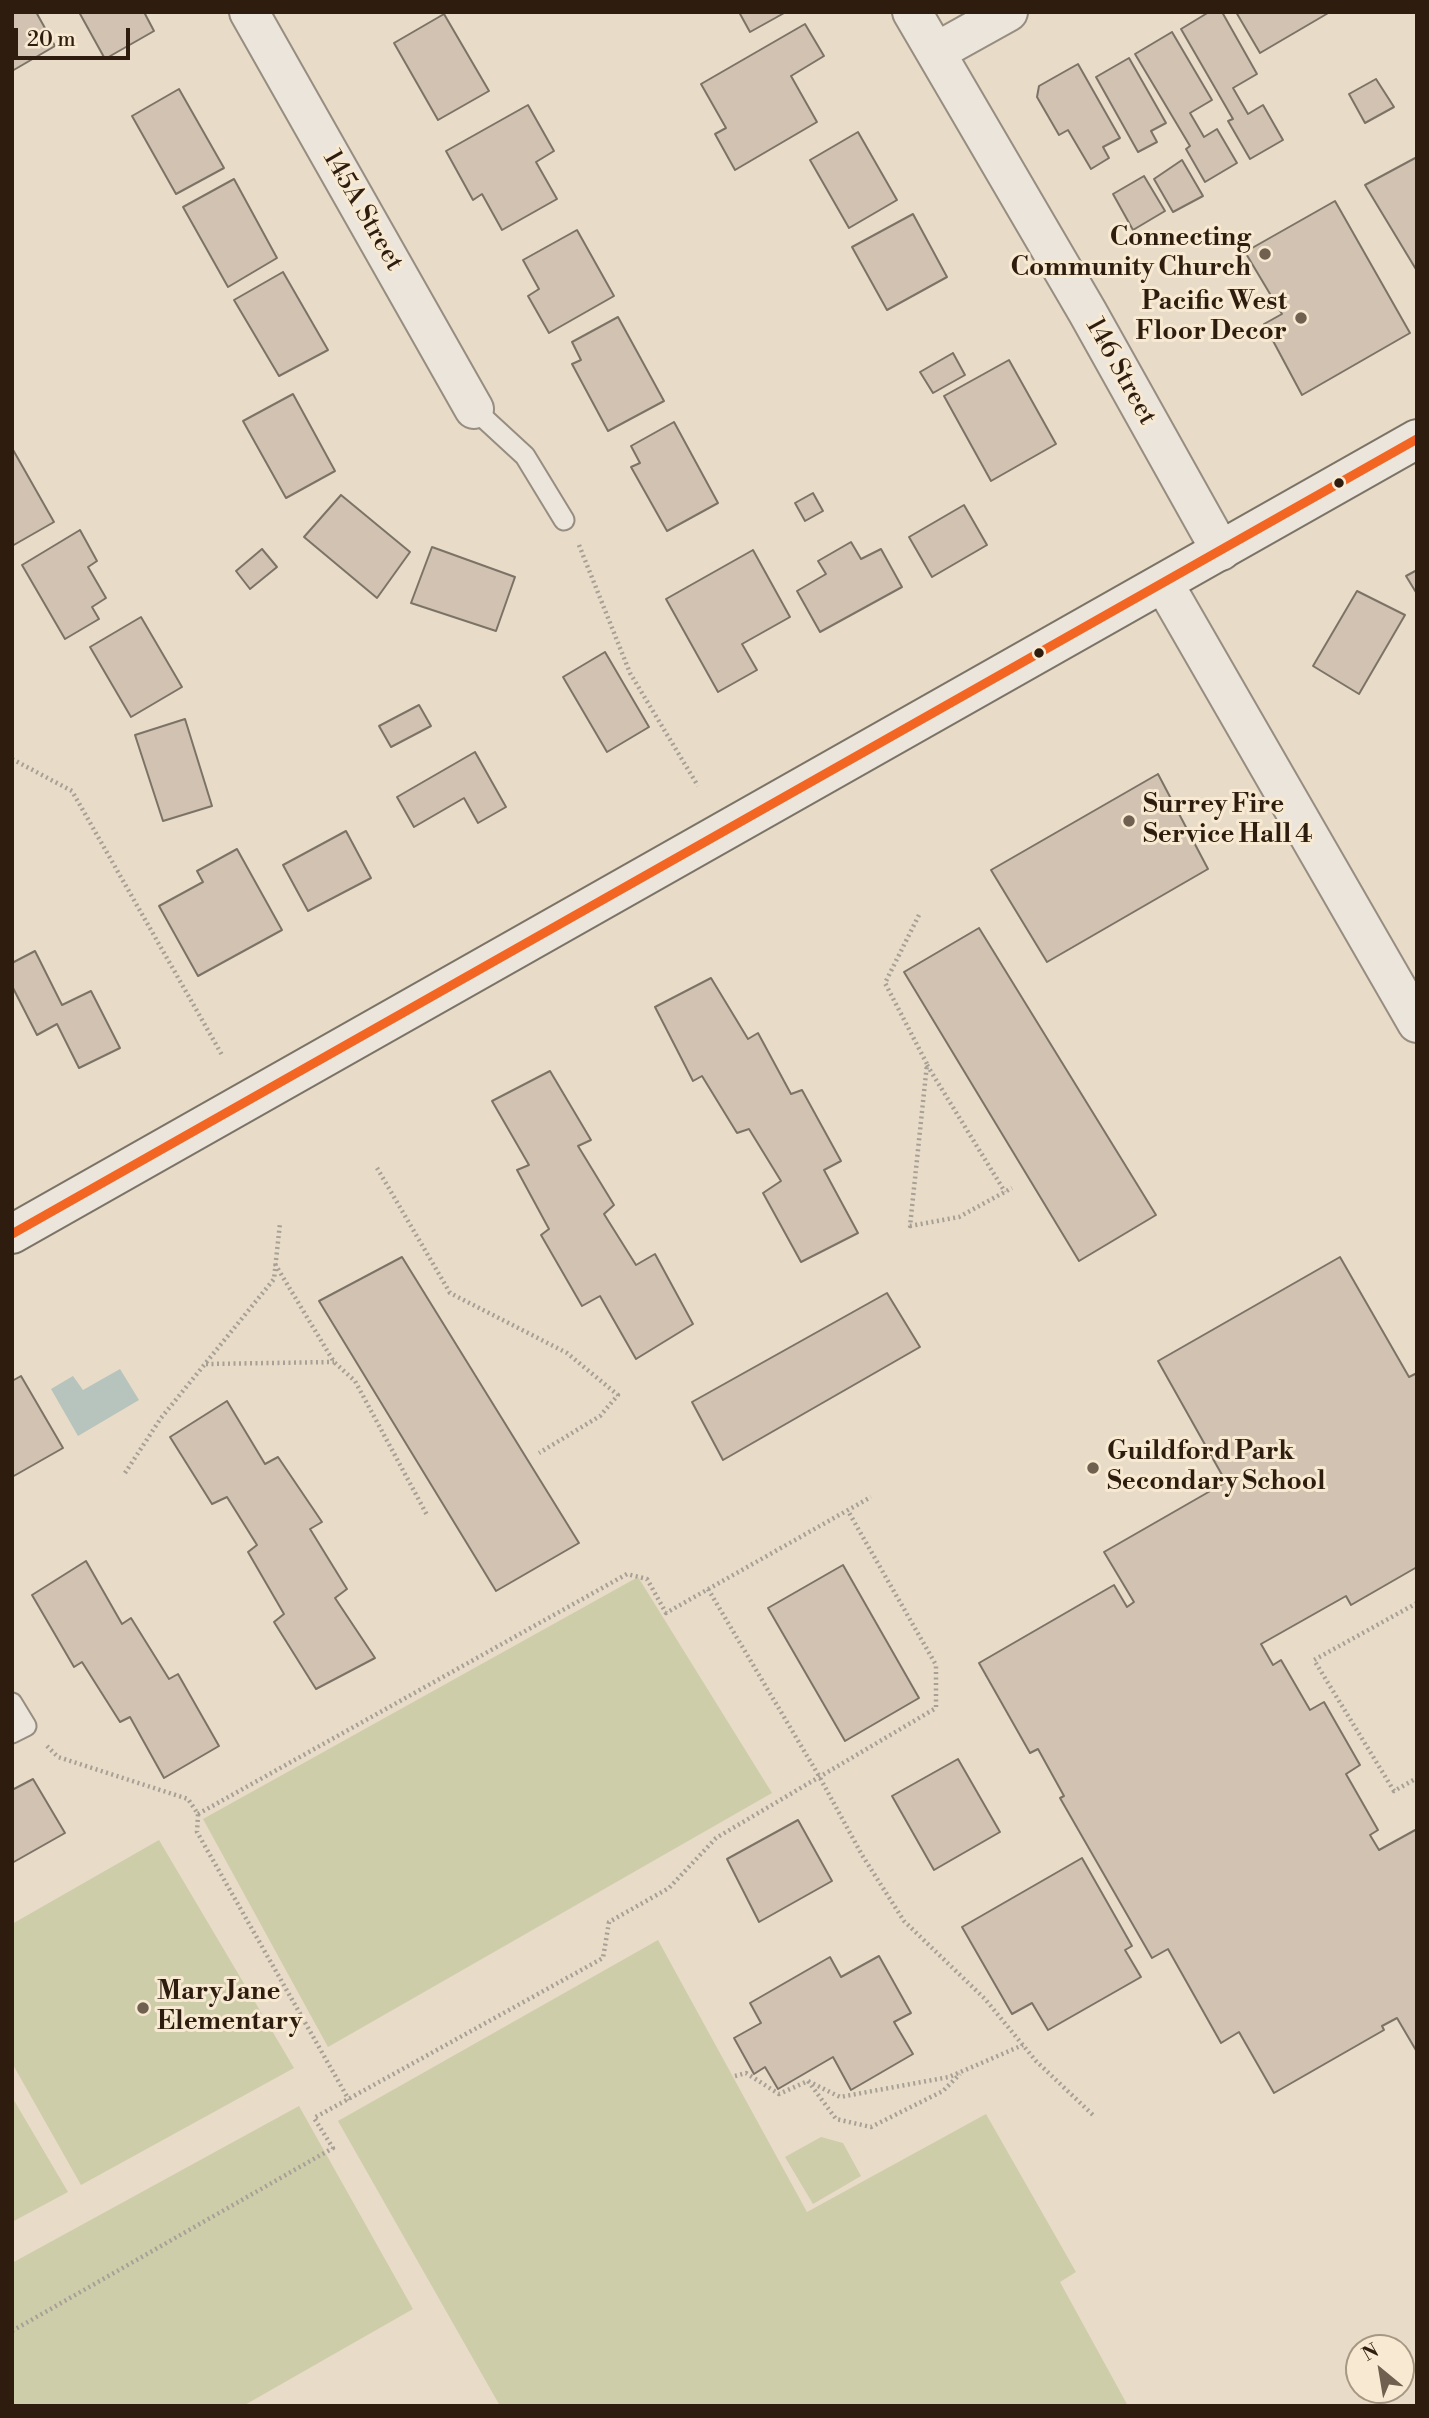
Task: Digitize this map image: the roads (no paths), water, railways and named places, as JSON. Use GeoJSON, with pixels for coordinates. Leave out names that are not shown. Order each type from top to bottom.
{"type":"FeatureCollection","features":[{"type":"Feature","properties":{"kind":"street","name":"145A Street"},"geometry":{"type":"LineString","coordinates":[[249,12],[474,409]]}},
{"type":"Feature","properties":{"kind":"street","name":"146 Street"},"geometry":{"type":"LineString","coordinates":[[912,12],[1088,313],[1221,551]]}},
{"type":"Feature","properties":{"kind":"street"},"geometry":{"type":"LineString","coordinates":[[936,52],[1008,12]]}},
{"type":"Feature","properties":{"kind":"street"},"geometry":{"type":"LineString","coordinates":[[12,1234],[1417,439]]}},
{"type":"Feature","properties":{"kind":"street"},"geometry":{"type":"LineString","coordinates":[[1164,584],[1417,1023]]}},
{"type":"Feature","properties":{"kind":"lane"},"geometry":{"type":"LineString","coordinates":[[474,409],[525,456],[564,520]]}},
{"type":"Feature","properties":{"kind":"lane"},"geometry":{"type":"LineString","coordinates":[[12,1703],[19,1730]]}},
{"type":"Feature","properties":{"kind":"place","name":"Connecting Community Church"},"geometry":{"type":"Point","coordinates":[1265,254]}},
{"type":"Feature","properties":{"kind":"place","name":"Pacific West Floor Decor"},"geometry":{"type":"Point","coordinates":[1301,318]}},
{"type":"Feature","properties":{"kind":"place","name":"Surrey Fire Service Hall 4"},"geometry":{"type":"Point","coordinates":[1129,821]}},
{"type":"Feature","properties":{"kind":"place","name":"Guildford Park Secondary School"},"geometry":{"type":"Point","coordinates":[1093,1468]}},
{"type":"Feature","properties":{"kind":"place","name":"Mary Jane Elementary"},"geometry":{"type":"Point","coordinates":[143,2008]}}]}
